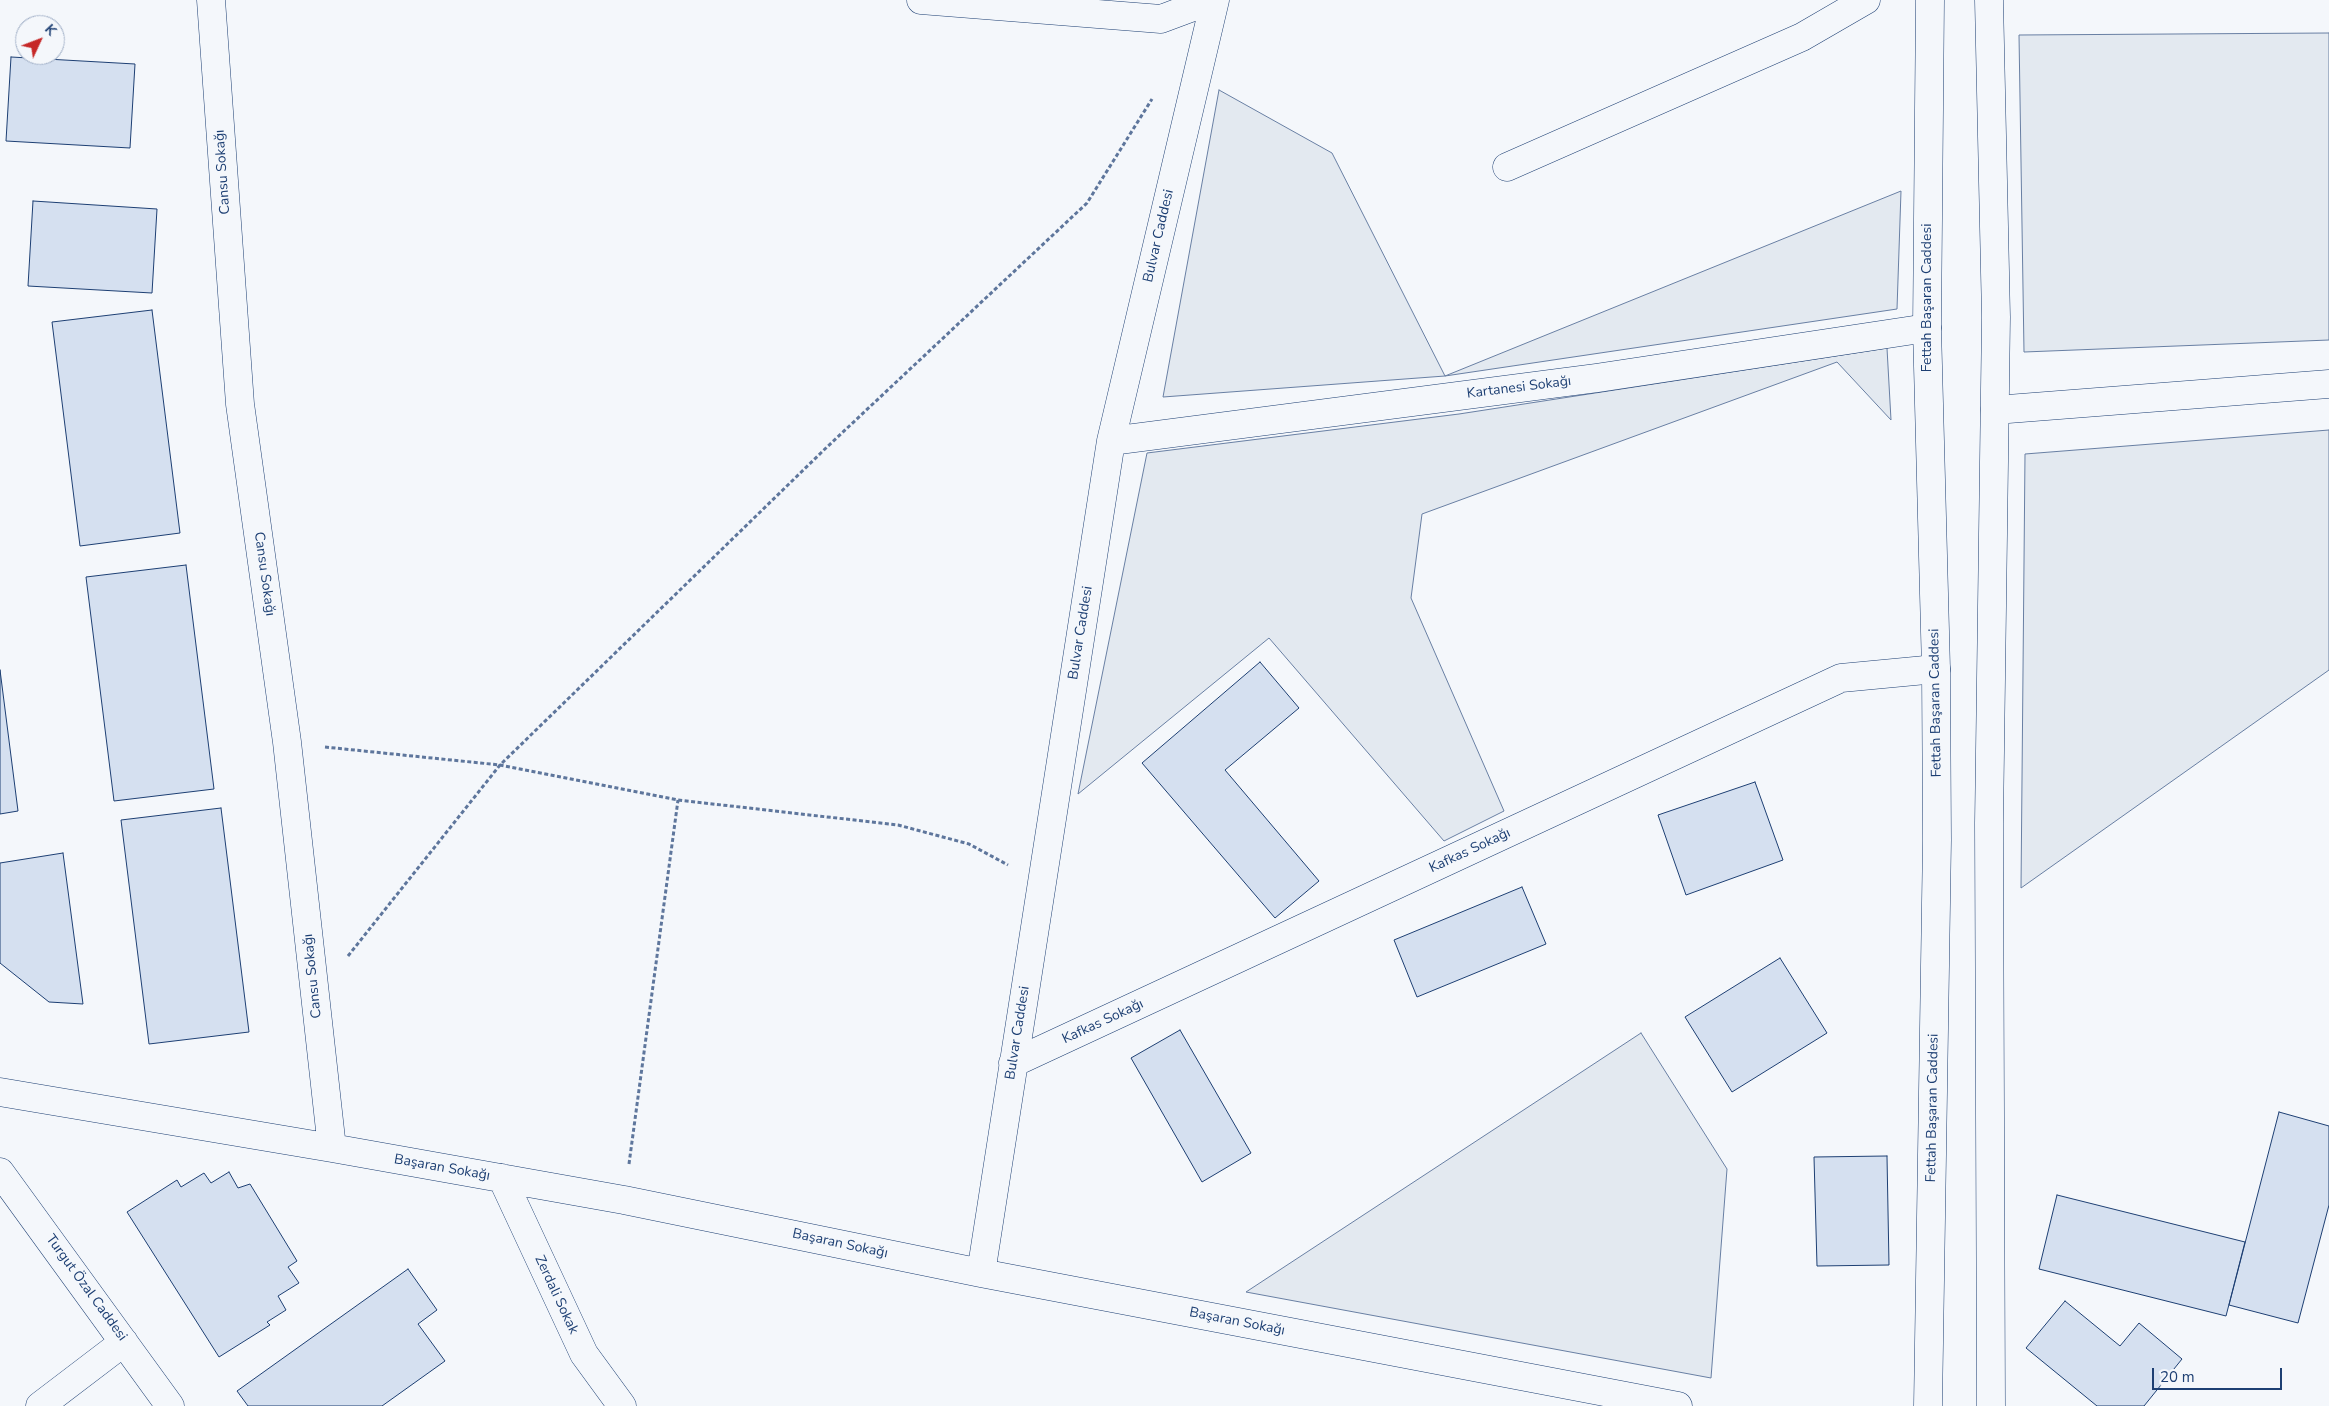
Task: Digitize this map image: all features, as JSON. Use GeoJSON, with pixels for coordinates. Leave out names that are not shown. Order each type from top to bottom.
{"type":"FeatureCollection","features":[{"type":"Feature","properties":{"kind":"street","name":"Cansu Sokağı"},"geometry":{"type":"LineString","coordinates":[[210,0],[240,404],[287,742],[332,1148]]}},
{"type":"Feature","properties":{"kind":"street"},"geometry":{"type":"LineString","coordinates":[[921,0],[1161,19],[1214,0]]}},
{"type":"Feature","properties":{"kind":"street","name":"Bulvar Caddesi"},"geometry":{"type":"LineString","coordinates":[[981,1273],[1111,441],[1214,0]]}},
{"type":"Feature","properties":{"kind":"street"},"geometry":{"type":"LineString","coordinates":[[1506,167],[1802,37],[1866,0]]}},
{"type":"Feature","properties":{"kind":"street","name":"Fettah Başaran Caddesi"},"geometry":{"type":"LineString","coordinates":[[1928,1406],[1937,840],[1936,669],[1927,328],[1930,0]]}},
{"type":"Feature","properties":{"kind":"street"},"geometry":{"type":"LineString","coordinates":[[1989,0],[1996,317],[1989,823],[1991,1406]]}},
{"type":"Feature","properties":{"kind":"street","name":"Kartanesi Sokağı"},"geometry":{"type":"LineString","coordinates":[[1111,441],[1597,378],[1927,328]]}},
{"type":"Feature","properties":{"kind":"street"},"geometry":{"type":"LineString","coordinates":[[1995,410],[2329,384]]}},
{"type":"Feature","properties":{"kind":"street","name":"Kafkas Sokağı"},"geometry":{"type":"LineString","coordinates":[[1014,1063],[1842,678],[1936,669]]}},
{"type":"Feature","properties":{"kind":"street","name":"Başaran Sokağı"},"geometry":{"type":"LineString","coordinates":[[0,1092],[624,1200],[981,1273],[1678,1406]]}},
{"type":"Feature","properties":{"kind":"street","name":"Turgut Özal Caddesi"},"geometry":{"type":"LineString","coordinates":[[0,1172],[170,1406]]}},
{"type":"Feature","properties":{"kind":"street","name":"Zerdali Sokak"},"geometry":{"type":"LineString","coordinates":[[502,1178],[584,1354],[622,1406]]}},
{"type":"Feature","properties":{"kind":"street"},"geometry":{"type":"LineString","coordinates":[[40,1406],[124,1342]]}},
{"type":"Feature","properties":{"kind":"path"},"geometry":{"type":"LineString","coordinates":[[315,997],[500,765],[827,447],[1087,203],[1156,93]]}},
{"type":"Feature","properties":{"kind":"path"},"geometry":{"type":"LineString","coordinates":[[287,742],[500,765],[678,800],[898,826],[969,844],[1042,882]]}},
{"type":"Feature","properties":{"kind":"path"},"geometry":{"type":"LineString","coordinates":[[624,1200],[678,800]]}},
{"type":"Feature","properties":{"kind":"shaded area"},"geometry":{"type":"Polygon","coordinates":[[[2329,33],[2329,340],[2024,352],[2019,35],[2329,33]]]}},
{"type":"Feature","properties":{"kind":"shaded area"},"geometry":{"type":"Polygon","coordinates":[[[1219,90],[1332,153],[1445,376],[1163,397],[1219,90]]]}},
{"type":"Feature","properties":{"kind":"shaded area"},"geometry":{"type":"Polygon","coordinates":[[[1901,191],[1897,309],[1445,376],[1901,191]]]}},
{"type":"Feature","properties":{"kind":"shaded area"},"geometry":{"type":"Polygon","coordinates":[[[1887,348],[1891,420],[1837,362],[1422,514],[1411,598],[1504,811],[1444,841],[1269,638],[1078,794],[1147,453],[1459,414],[1887,348]]]}},
{"type":"Feature","properties":{"kind":"shaded area"},"geometry":{"type":"Polygon","coordinates":[[[2329,430],[2329,670],[2021,888],[2025,454],[2329,430]]]}},
{"type":"Feature","properties":{"kind":"shaded area"},"geometry":{"type":"Polygon","coordinates":[[[1641,1033],[1727,1169],[1711,1378],[1246,1292],[1641,1033]]]}},
{"type":"Feature","properties":{"kind":"building"},"geometry":{"type":"Polygon","coordinates":[[[11,57],[15,57],[15,65],[65,65],[65,60],[135,64],[130,148],[6,141],[11,57]]]}},
{"type":"Feature","properties":{"kind":"building"},"geometry":{"type":"Polygon","coordinates":[[[33,201],[157,209],[152,293],[28,286],[33,201]]]}},
{"type":"Feature","properties":{"kind":"building"},"geometry":{"type":"Polygon","coordinates":[[[152,310],[180,533],[80,546],[52,322],[152,310]]]}},
{"type":"Feature","properties":{"kind":"building"},"geometry":{"type":"Polygon","coordinates":[[[186,565],[214,789],[114,801],[86,577],[186,565]]]}},
{"type":"Feature","properties":{"kind":"building"},"geometry":{"type":"Polygon","coordinates":[[[1260,662],[1299,708],[1225,770],[1319,881],[1275,918],[1142,763],[1260,662]]]}},
{"type":"Feature","properties":{"kind":"building"},"geometry":{"type":"Polygon","coordinates":[[[0,670],[18,811],[0,814],[0,670]]]}},
{"type":"Feature","properties":{"kind":"building"},"geometry":{"type":"Polygon","coordinates":[[[1755,782],[1783,860],[1686,895],[1658,815],[1755,782]]]}},
{"type":"Feature","properties":{"kind":"building"},"geometry":{"type":"Polygon","coordinates":[[[221,808],[249,1032],[149,1044],[121,820],[221,808]]]}},
{"type":"Feature","properties":{"kind":"building"},"geometry":{"type":"Polygon","coordinates":[[[63,853],[83,1004],[49,1002],[0,963],[0,863],[63,853]]]}},
{"type":"Feature","properties":{"kind":"building"},"geometry":{"type":"Polygon","coordinates":[[[1522,887],[1546,944],[1417,997],[1394,940],[1522,887]]]}},
{"type":"Feature","properties":{"kind":"building"},"geometry":{"type":"Polygon","coordinates":[[[1780,958],[1827,1033],[1732,1092],[1685,1017],[1780,958]]]}},
{"type":"Feature","properties":{"kind":"building"},"geometry":{"type":"Polygon","coordinates":[[[1180,1030],[1251,1153],[1202,1182],[1131,1058],[1180,1030]]]}},
{"type":"Feature","properties":{"kind":"building"},"geometry":{"type":"Polygon","coordinates":[[[2279,1112],[2329,1126],[2329,1205],[2298,1323],[2229,1305],[2279,1112]]]}},
{"type":"Feature","properties":{"kind":"building"},"geometry":{"type":"Polygon","coordinates":[[[1887,1156],[1889,1265],[1817,1266],[1814,1157],[1887,1156]]]}},
{"type":"Feature","properties":{"kind":"building"},"geometry":{"type":"Polygon","coordinates":[[[229,1172],[238,1188],[250,1184],[297,1261],[288,1267],[299,1283],[278,1296],[286,1310],[267,1322],[270,1325],[219,1357],[127,1212],[177,1180],[181,1187],[204,1173],[211,1183],[229,1172]]]}},
{"type":"Feature","properties":{"kind":"building"},"geometry":{"type":"Polygon","coordinates":[[[2057,1195],[2245,1242],[2226,1316],[2039,1269],[2057,1195]]]}},
{"type":"Feature","properties":{"kind":"building"},"geometry":{"type":"Polygon","coordinates":[[[408,1269],[437,1310],[418,1324],[445,1361],[382,1406],[248,1406],[237,1391],[408,1269]]]}},
{"type":"Feature","properties":{"kind":"building"},"geometry":{"type":"Polygon","coordinates":[[[2065,1301],[2120,1346],[2139,1323],[2182,1359],[2144,1406],[2097,1406],[2026,1348],[2065,1301]]]}}]}
